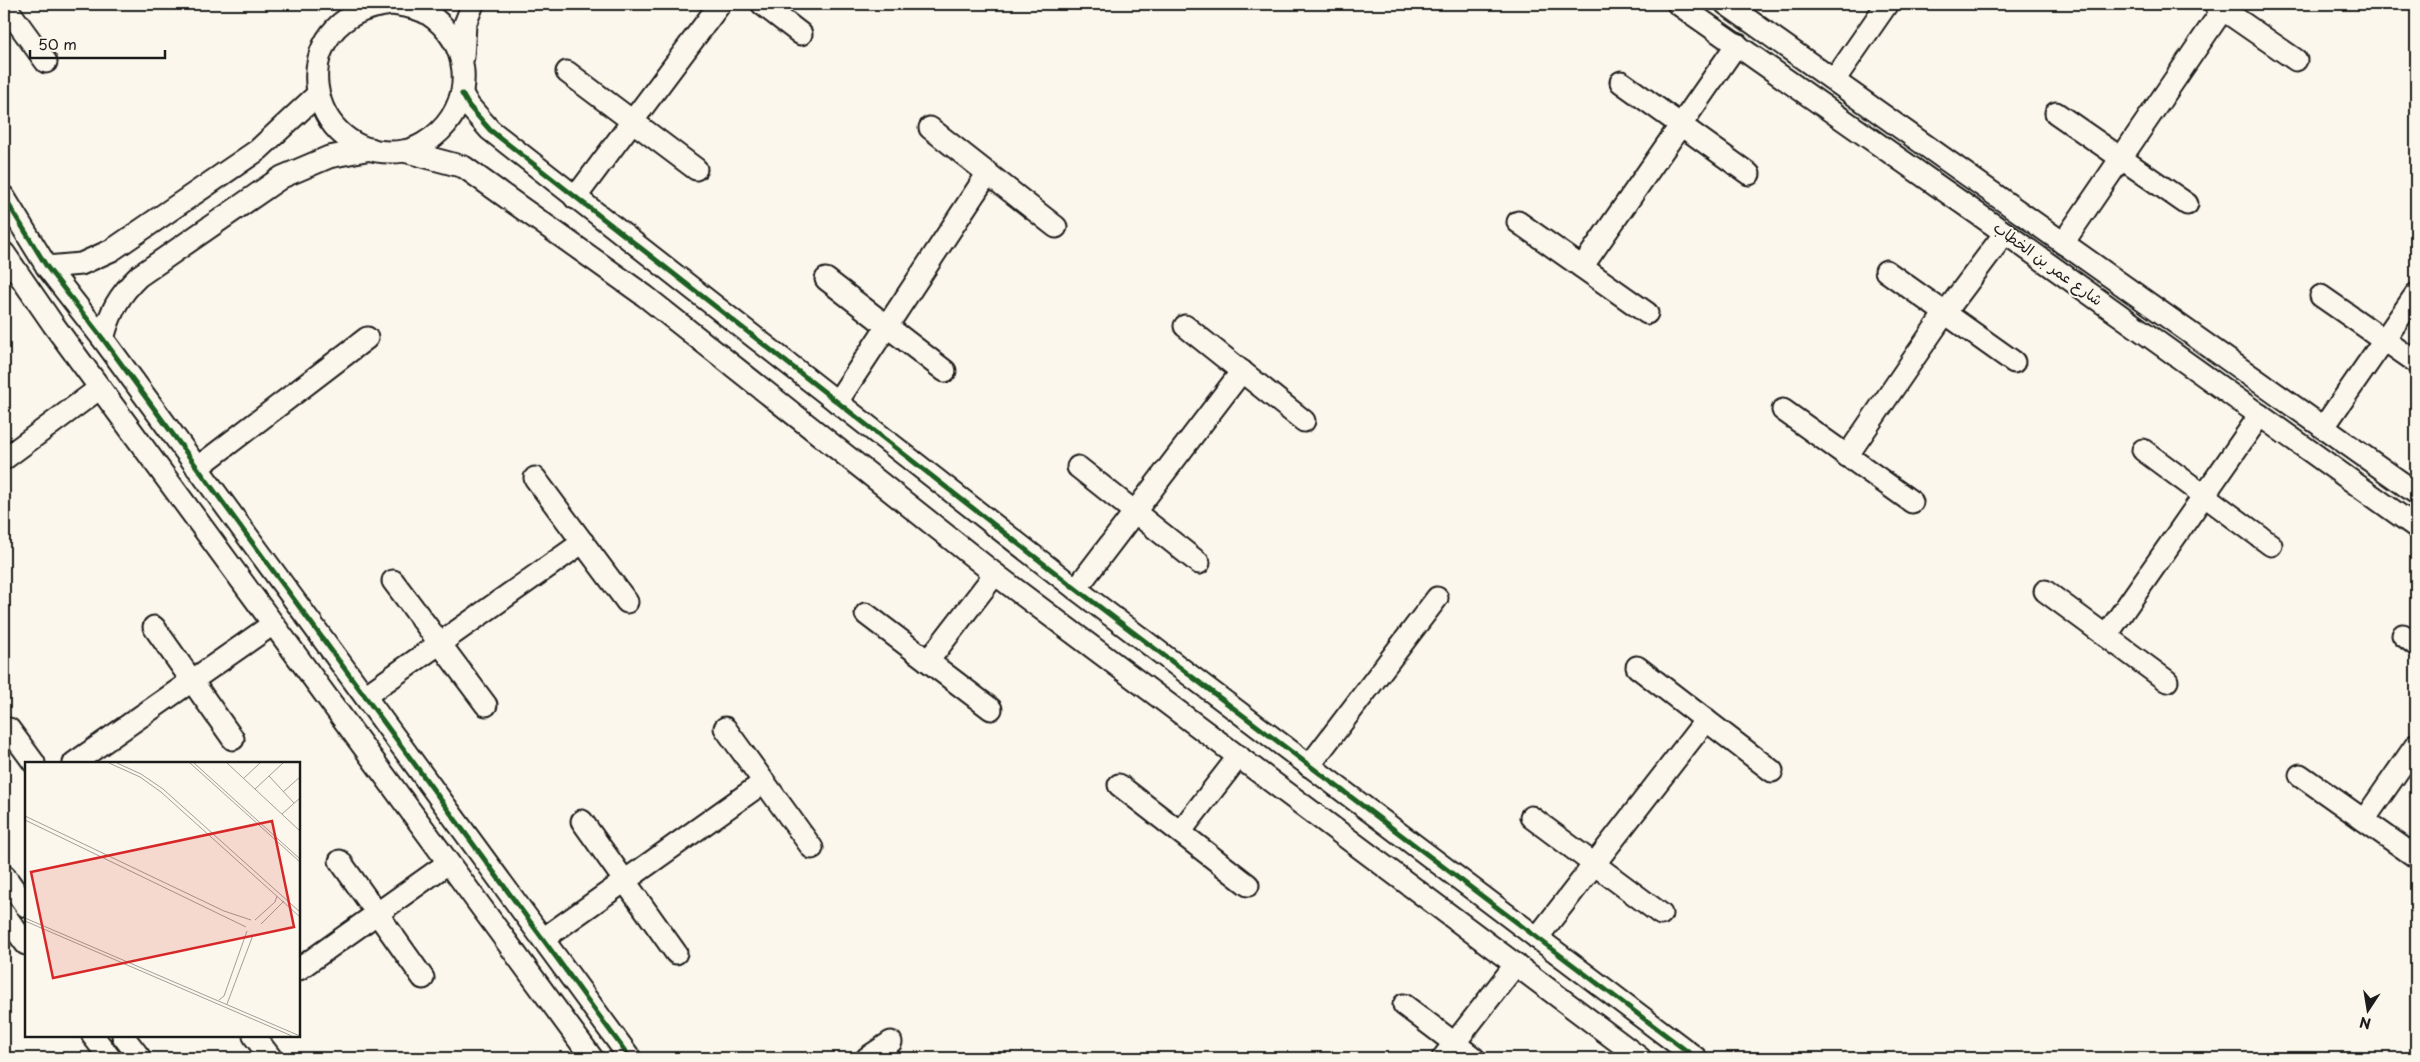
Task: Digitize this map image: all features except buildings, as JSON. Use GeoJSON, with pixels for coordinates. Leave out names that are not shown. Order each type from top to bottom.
{"type":"FeatureCollection","features":[{"type":"Feature","properties":{"kind":"street"},"geometry":{"type":"LineString","coordinates":[[4,4],[46,62]]}},
{"type":"Feature","properties":{"kind":"street"},"geometry":{"type":"LineString","coordinates":[[370,149],[354,142],[340,131],[328,118],[318,95],[317,67],[322,50],[330,34],[342,21],[357,11],[374,5],[401,4],[428,14],[443,26],[455,42],[462,60]]}},
{"type":"Feature","properties":{"kind":"street"},"geometry":{"type":"LineString","coordinates":[[404,151],[421,145],[436,136],[452,117],[462,94],[465,24],[473,4]]}},
{"type":"Feature","properties":{"kind":"street"},"geometry":{"type":"LineString","coordinates":[[575,198],[720,4]]}},
{"type":"Feature","properties":{"kind":"street"},"geometry":{"type":"LineString","coordinates":[[762,4],[801,34]]}},
{"type":"Feature","properties":{"kind":"street","name":"شارع عمر بن الخطاب"},"geometry":{"type":"LineString","coordinates":[[1678,4],[2005,233],[2416,527]]}},
{"type":"Feature","properties":{"kind":"street","name":"شارع عمر بن الخطاب"},"geometry":{"type":"LineString","coordinates":[[1726,4],[1835,79],[2416,493]]}},
{"type":"Feature","properties":{"kind":"street"},"geometry":{"type":"LineString","coordinates":[[1835,79],[1887,4]]}},
{"type":"Feature","properties":{"kind":"street"},"geometry":{"type":"LineString","coordinates":[[2063,243],[2219,7],[2296,60]]}},
{"type":"Feature","properties":{"kind":"street"},"geometry":{"type":"LineString","coordinates":[[1582,267],[1737,44]]}},
{"type":"Feature","properties":{"kind":"street"},"geometry":{"type":"LineString","coordinates":[[568,72],[696,169]]}},
{"type":"Feature","properties":{"kind":"street"},"geometry":{"type":"LineString","coordinates":[[1621,82],[1749,174]]}},
{"type":"Feature","properties":{"kind":"street"},"geometry":{"type":"LineString","coordinates":[[462,94],[482,122],[668,271],[1076,589],[1696,1058]]}},
{"type":"Feature","properties":{"kind":"street"},"geometry":{"type":"LineString","coordinates":[[47,266],[81,264],[112,250],[258,150],[318,95]]}},
{"type":"Feature","properties":{"kind":"street"},"geometry":{"type":"LineString","coordinates":[[2056,113],[2186,204]]}},
{"type":"Feature","properties":{"kind":"street"},"geometry":{"type":"LineString","coordinates":[[930,128],[1056,226]]}},
{"type":"Feature","properties":{"kind":"street"},"geometry":{"type":"LineString","coordinates":[[103,339],[114,304],[125,289],[139,276],[282,177],[329,157],[370,149],[404,151],[464,167],[646,296],[995,574],[1640,1058]]}},
{"type":"Feature","properties":{"kind":"street"},"geometry":{"type":"LineString","coordinates":[[838,402],[988,173]]}},
{"type":"Feature","properties":{"kind":"street"},"geometry":{"type":"LineString","coordinates":[[4,197],[47,266],[103,339],[630,1058]]}},
{"type":"Feature","properties":{"kind":"street"},"geometry":{"type":"LineString","coordinates":[[1518,222],[1647,313]]}},
{"type":"Feature","properties":{"kind":"street"},"geometry":{"type":"LineString","coordinates":[[1847,456],[1945,314],[2005,233]]}},
{"type":"Feature","properties":{"kind":"street"},"geometry":{"type":"LineString","coordinates":[[4,253],[100,388],[592,1058]]}},
{"type":"Feature","properties":{"kind":"street"},"geometry":{"type":"LineString","coordinates":[[646,296],[668,271]]}},
{"type":"Feature","properties":{"kind":"street"},"geometry":{"type":"LineString","coordinates":[[1886,271],[2014,362]]}},
{"type":"Feature","properties":{"kind":"street"},"geometry":{"type":"LineString","coordinates":[[826,279],[946,371]]}},
{"type":"Feature","properties":{"kind":"street"},"geometry":{"type":"LineString","coordinates":[[2323,428],[2416,294]]}},
{"type":"Feature","properties":{"kind":"street"},"geometry":{"type":"LineString","coordinates":[[2321,296],[2416,362]]}},
{"type":"Feature","properties":{"kind":"street"},"geometry":{"type":"LineString","coordinates":[[1185,326],[1304,421]]}},
{"type":"Feature","properties":{"kind":"street"},"geometry":{"type":"LineString","coordinates":[[197,468],[367,338]]}},
{"type":"Feature","properties":{"kind":"street"},"geometry":{"type":"LineString","coordinates":[[1076,589],[1242,371]]}},
{"type":"Feature","properties":{"kind":"street"},"geometry":{"type":"LineString","coordinates":[[4,459],[100,388]]}},
{"type":"Feature","properties":{"kind":"street"},"geometry":{"type":"LineString","coordinates":[[1783,410],[1912,502]]}},
{"type":"Feature","properties":{"kind":"street"},"geometry":{"type":"LineString","coordinates":[[2106,636],[2202,495],[2260,416]]}},
{"type":"Feature","properties":{"kind":"street"},"geometry":{"type":"LineString","coordinates":[[2143,450],[2271,545]]}},
{"type":"Feature","properties":{"kind":"street"},"geometry":{"type":"LineString","coordinates":[[1078,466],[1199,562]]}},
{"type":"Feature","properties":{"kind":"street"},"geometry":{"type":"LineString","coordinates":[[535,478],[627,602]]}},
{"type":"Feature","properties":{"kind":"street"},"geometry":{"type":"LineString","coordinates":[[211,539],[236,521]]}},
{"type":"Feature","properties":{"kind":"street"},"geometry":{"type":"LineString","coordinates":[[365,696],[583,542]]}},
{"type":"Feature","properties":{"kind":"street"},"geometry":{"type":"LineString","coordinates":[[928,661],[995,574]]}},
{"type":"Feature","properties":{"kind":"street"},"geometry":{"type":"LineString","coordinates":[[393,581],[486,705]]}},
{"type":"Feature","properties":{"kind":"street"},"geometry":{"type":"LineString","coordinates":[[2045,591],[2168,681]]}},
{"type":"Feature","properties":{"kind":"street"},"geometry":{"type":"LineString","coordinates":[[1309,766],[1437,598]]}},
{"type":"Feature","properties":{"kind":"street"},"geometry":{"type":"LineString","coordinates":[[866,614],[991,709]]}},
{"type":"Feature","properties":{"kind":"street"},"geometry":{"type":"LineString","coordinates":[[75,762],[273,624]]}},
{"type":"Feature","properties":{"kind":"street"},"geometry":{"type":"LineString","coordinates":[[154,627],[233,739]]}},
{"type":"Feature","properties":{"kind":"street"},"geometry":{"type":"LineString","coordinates":[[1637,667],[1772,771]]}},
{"type":"Feature","properties":{"kind":"street"},"geometry":{"type":"LineString","coordinates":[[1537,938],[1706,720]]}},
{"type":"Feature","properties":{"kind":"street"},"geometry":{"type":"LineString","coordinates":[[725,728],[812,848]]}},
{"type":"Feature","properties":{"kind":"street"},"geometry":{"type":"LineString","coordinates":[[9,729],[33,762]]}},
{"type":"Feature","properties":{"kind":"street"},"geometry":{"type":"LineString","coordinates":[[2364,820],[2416,745]]}},
{"type":"Feature","properties":{"kind":"street"},"geometry":{"type":"LineString","coordinates":[[1180,832],[1238,756]]}},
{"type":"Feature","properties":{"kind":"street"},"geometry":{"type":"LineString","coordinates":[[2300,775],[2416,857]]}},
{"type":"Feature","properties":{"kind":"street"},"geometry":{"type":"LineString","coordinates":[[543,939],[764,782]]}},
{"type":"Feature","properties":{"kind":"street"},"geometry":{"type":"LineString","coordinates":[[1120,785],[1248,885]]}},
{"type":"Feature","properties":{"kind":"street"},"geometry":{"type":"LineString","coordinates":[[1531,817],[1661,914]]}},
{"type":"Feature","properties":{"kind":"street"},"geometry":{"type":"LineString","coordinates":[[582,821],[676,952]]}},
{"type":"Feature","properties":{"kind":"street"},"geometry":{"type":"LineString","coordinates":[[340,861],[423,978]]}},
{"type":"Feature","properties":{"kind":"street"},"geometry":{"type":"LineString","coordinates":[[300,968],[448,863]]}},
{"type":"Feature","properties":{"kind":"street"},"geometry":{"type":"LineString","coordinates":[[4,875],[25,905]]}},
{"type":"Feature","properties":{"kind":"street"},"geometry":{"type":"LineString","coordinates":[[4,914],[25,943]]}},
{"type":"Feature","properties":{"kind":"street"},"geometry":{"type":"LineString","coordinates":[[1449,1051],[1516,964]]}},
{"type":"Feature","properties":{"kind":"street"},"geometry":{"type":"LineString","coordinates":[[1404,1005],[1449,1051],[1474,1058]]}},
{"type":"Feature","properties":{"kind":"street"},"geometry":{"type":"LineString","coordinates":[[94,1037],[110,1058]]}},
{"type":"Feature","properties":{"kind":"street"},"geometry":{"type":"LineString","coordinates":[[124,1037],[140,1058]]}},
{"type":"Feature","properties":{"kind":"street"},"geometry":{"type":"LineString","coordinates":[[255,1037],[271,1058]]}},
{"type":"Feature","properties":{"kind":"street"},"geometry":{"type":"LineString","coordinates":[[867,1058],[891,1042]]}},
{"type":"Feature","properties":{"kind":"cycle path"},"geometry":{"type":"LineString","coordinates":[[462,94],[469,106],[490,130],[1076,589],[1696,1058]]}},
{"type":"Feature","properties":{"kind":"cycle path"},"geometry":{"type":"LineString","coordinates":[[4,197],[47,267],[103,339],[630,1058]]}}]}
